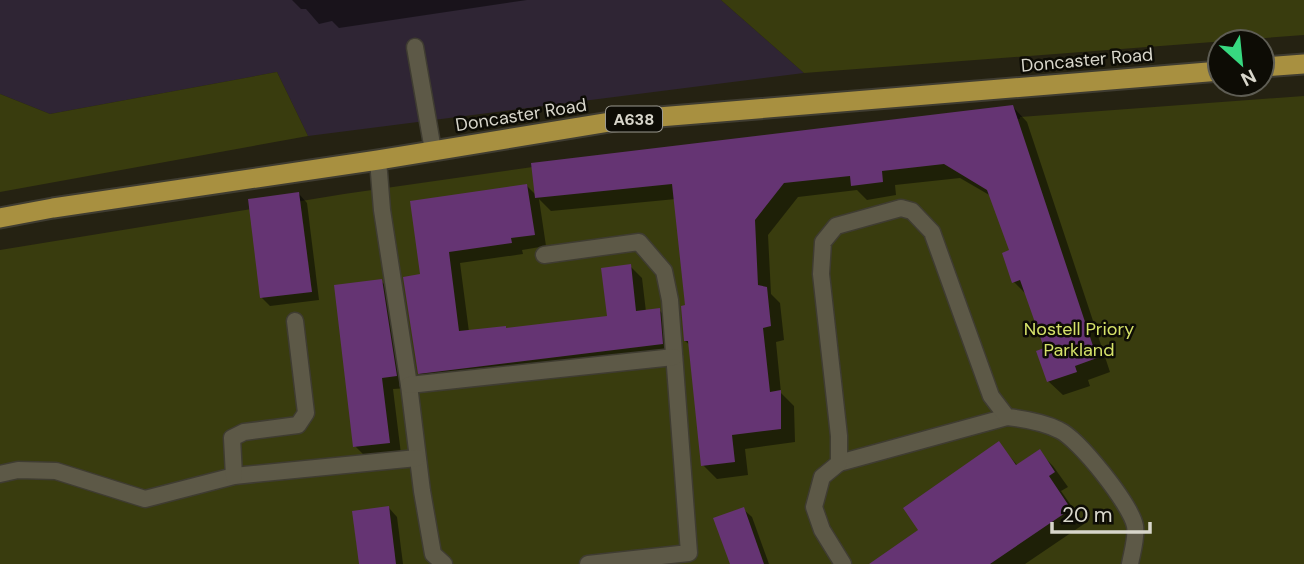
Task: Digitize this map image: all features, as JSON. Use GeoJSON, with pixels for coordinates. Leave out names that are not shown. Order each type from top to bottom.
{"type":"FeatureCollection","features":[{"type":"Feature","properties":{"kind":"highway"},"geometry":{"type":"LineString","coordinates":[[1276,66],[1304,64]]}},
{"type":"Feature","properties":{"kind":"highway","name":"Doncaster Road"},"geometry":{"type":"LineString","coordinates":[[0,218],[621,120],[1206,72]]}},
{"type":"Feature","properties":{"kind":"lane"},"geometry":{"type":"LineString","coordinates":[[415,47],[433,150]]}},
{"type":"Feature","properties":{"kind":"lane"},"geometry":{"type":"LineString","coordinates":[[378,160],[382,210],[409,385],[417,458],[433,554],[444,564]]}},
{"type":"Feature","properties":{"kind":"lane"},"geometry":{"type":"LineString","coordinates":[[839,463],[839,436],[821,274],[823,242],[836,226],[901,208],[912,211],[932,232],[991,396],[1007,416]]}},
{"type":"Feature","properties":{"kind":"lane"},"geometry":{"type":"LineString","coordinates":[[544,256],[639,242],[664,271],[670,300],[690,559],[588,564]]}},
{"type":"Feature","properties":{"kind":"lane"},"geometry":{"type":"LineString","coordinates":[[234,476],[232,438],[244,432],[298,425],[306,413],[295,321]]}},
{"type":"Feature","properties":{"kind":"lane"},"geometry":{"type":"LineString","coordinates":[[409,385],[674,357]]}},
{"type":"Feature","properties":{"kind":"lane"},"geometry":{"type":"LineString","coordinates":[[843,564],[822,530],[814,508],[822,477],[839,463],[1007,416],[1034,421],[1062,431],[1088,454],[1116,491],[1135,526],[1130,564]]}},
{"type":"Feature","properties":{"kind":"lane"},"geometry":{"type":"LineString","coordinates":[[0,474],[18,470],[56,471],[145,499],[234,476],[417,458]]}},
{"type":"Feature","properties":{"kind":"shaded area"},"geometry":{"type":"Polygon","coordinates":[[[0,0],[721,0],[804,73],[308,136],[277,72],[50,114],[0,94],[0,0]]]}},
{"type":"Feature","properties":{"kind":"green space"},"geometry":{"type":"Polygon","coordinates":[[[721,0],[1304,0],[1304,35],[1276,37],[1276,28],[1206,28],[1206,42],[804,73],[721,0]]]}},
{"type":"Feature","properties":{"kind":"green space"},"geometry":{"type":"Polygon","coordinates":[[[277,72],[308,136],[0,192],[0,94],[50,114],[277,72]]]}},
{"type":"Feature","properties":{"kind":"green space","name":"Nostell Priory Parkland"},"geometry":{"type":"Polygon","coordinates":[[[1304,96],[1304,564],[0,564],[0,250],[344,194],[687,145],[1304,96]]]}},
{"type":"Feature","properties":{"kind":"building"},"geometry":{"type":"Polygon","coordinates":[[[1013,105],[1097,358],[1075,366],[1077,372],[1047,382],[1036,351],[1044,348],[1020,280],[1012,283],[1002,253],[1009,250],[987,190],[944,164],[882,171],[883,182],[851,186],[850,176],[784,183],[755,220],[758,285],[767,287],[771,326],[763,328],[770,392],[781,390],[781,429],[732,435],[735,462],[701,466],[688,341],[684,341],[681,306],[685,305],[672,184],[535,198],[531,163],[1013,105]]]}},
{"type":"Feature","properties":{"kind":"building"},"geometry":{"type":"Polygon","coordinates":[[[527,184],[535,235],[511,238],[512,243],[449,252],[459,331],[607,316],[601,268],[631,264],[636,311],[660,308],[663,344],[418,374],[403,277],[420,274],[410,201],[527,184]]]}},
{"type":"Feature","properties":{"kind":"building"},"geometry":{"type":"Polygon","coordinates":[[[299,192],[312,292],[260,298],[248,199],[299,192]]]}},
{"type":"Feature","properties":{"kind":"building"},"geometry":{"type":"Polygon","coordinates":[[[382,279],[397,376],[382,378],[390,443],[353,447],[334,285],[382,279]]]}},
{"type":"Feature","properties":{"kind":"building"},"geometry":{"type":"Polygon","coordinates":[[[999,441],[1016,465],[1040,449],[1055,472],[1049,476],[1071,509],[990,564],[869,564],[918,530],[903,508],[999,441]]]}},
{"type":"Feature","properties":{"kind":"building"},"geometry":{"type":"Polygon","coordinates":[[[389,506],[396,564],[359,564],[352,511],[389,506]]]}},
{"type":"Feature","properties":{"kind":"building"},"geometry":{"type":"Polygon","coordinates":[[[744,507],[764,564],[730,564],[713,518],[744,507]]]}}]}
